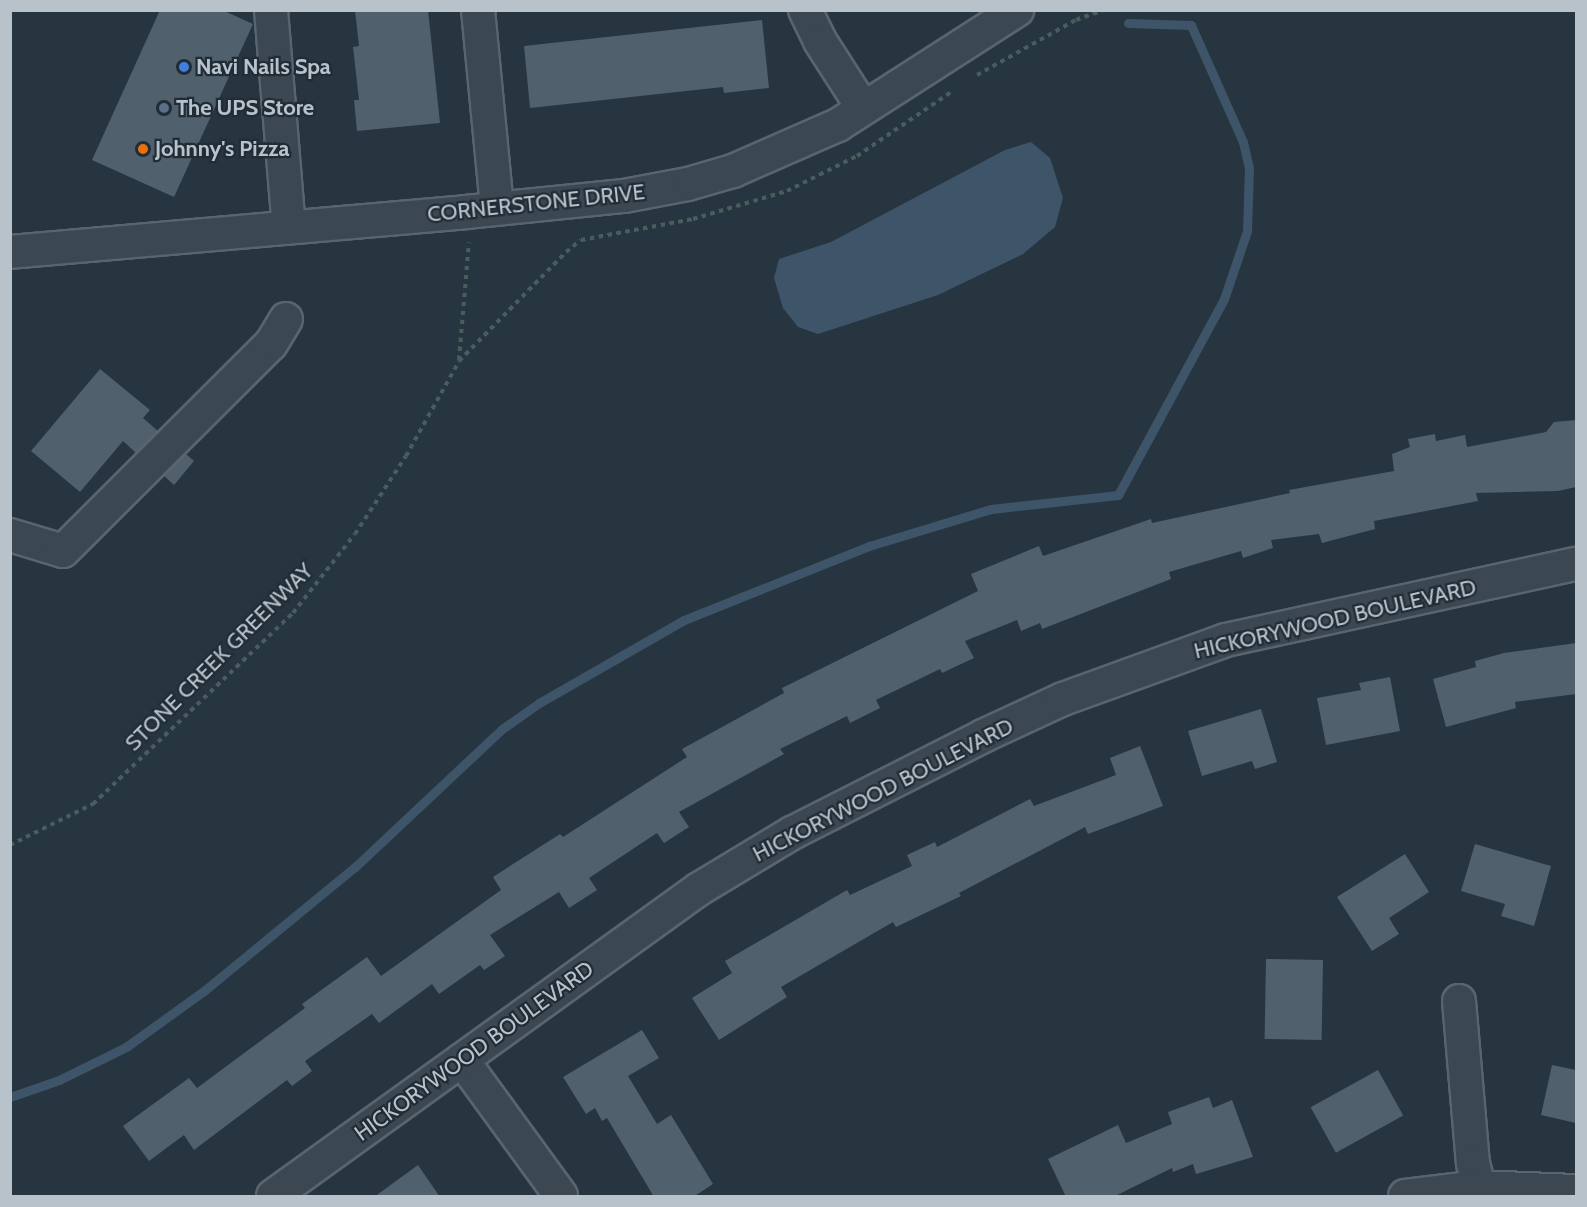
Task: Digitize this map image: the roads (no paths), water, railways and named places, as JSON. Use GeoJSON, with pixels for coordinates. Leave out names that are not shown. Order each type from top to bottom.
{"type":"FeatureCollection","features":[{"type":"Feature","properties":{"kind":"street"},"geometry":{"type":"LineString","coordinates":[[271,10],[289,227]]}},
{"type":"Feature","properties":{"kind":"street"},"geometry":{"type":"LineString","coordinates":[[477,10],[496,208]]}},
{"type":"Feature","properties":{"kind":"street"},"geometry":{"type":"LineString","coordinates":[[805,10],[820,41],[863,108]]}},
{"type":"Feature","properties":{"kind":"street","name":"CORNERSTONE DRIVE"},"geometry":{"type":"LineString","coordinates":[[10,252],[624,196],[688,184],[794,147],[863,108],[1017,10]]}},
{"type":"Feature","properties":{"kind":"street"},"geometry":{"type":"LineString","coordinates":[[10,535],[63,550],[271,344],[286,319]]}},
{"type":"Feature","properties":{"kind":"street","name":"HICKORYWOOD BOULEVARD"},"geometry":{"type":"LineString","coordinates":[[273,1197],[699,889],[858,798],[1063,699],[1226,640],[1576,564]]}},
{"type":"Feature","properties":{"kind":"street"},"geometry":{"type":"LineString","coordinates":[[1460,1001],[1473,1163],[1479,1187]]}},
{"type":"Feature","properties":{"kind":"street"},"geometry":{"type":"LineString","coordinates":[[462,1060],[561,1197]]}},
{"type":"Feature","properties":{"kind":"street"},"geometry":{"type":"LineString","coordinates":[[1405,1197],[1479,1187],[1576,1191]]}},
{"type":"Feature","properties":{"kind":"water"},"geometry":{"type":"Polygon","coordinates":[[[1031,142],[1050,158],[1063,198],[1055,227],[1023,254],[938,295],[818,334],[798,327],[783,308],[774,278],[779,259],[831,242],[1005,150],[1031,142]]]}},
{"type":"Feature","properties":{"kind":"waterway"},"geometry":{"type":"LineString","coordinates":[[10,1097],[59,1080],[126,1047],[205,990],[355,867],[502,729],[539,703],[684,620],[869,546],[991,509],[1118,495],[1224,299],[1247,231],[1249,168],[1243,142],[1191,25],[1128,23]]}},
{"type":"Feature","properties":{"kind":"place","name":"Navi Nails Spa"},"geometry":{"type":"Point","coordinates":[184,67]}},
{"type":"Feature","properties":{"kind":"place","name":"The UPS Store"},"geometry":{"type":"Point","coordinates":[164,108]}},
{"type":"Feature","properties":{"kind":"place","name":"Johnny's Pizza"},"geometry":{"type":"Point","coordinates":[143,149]}}]}
